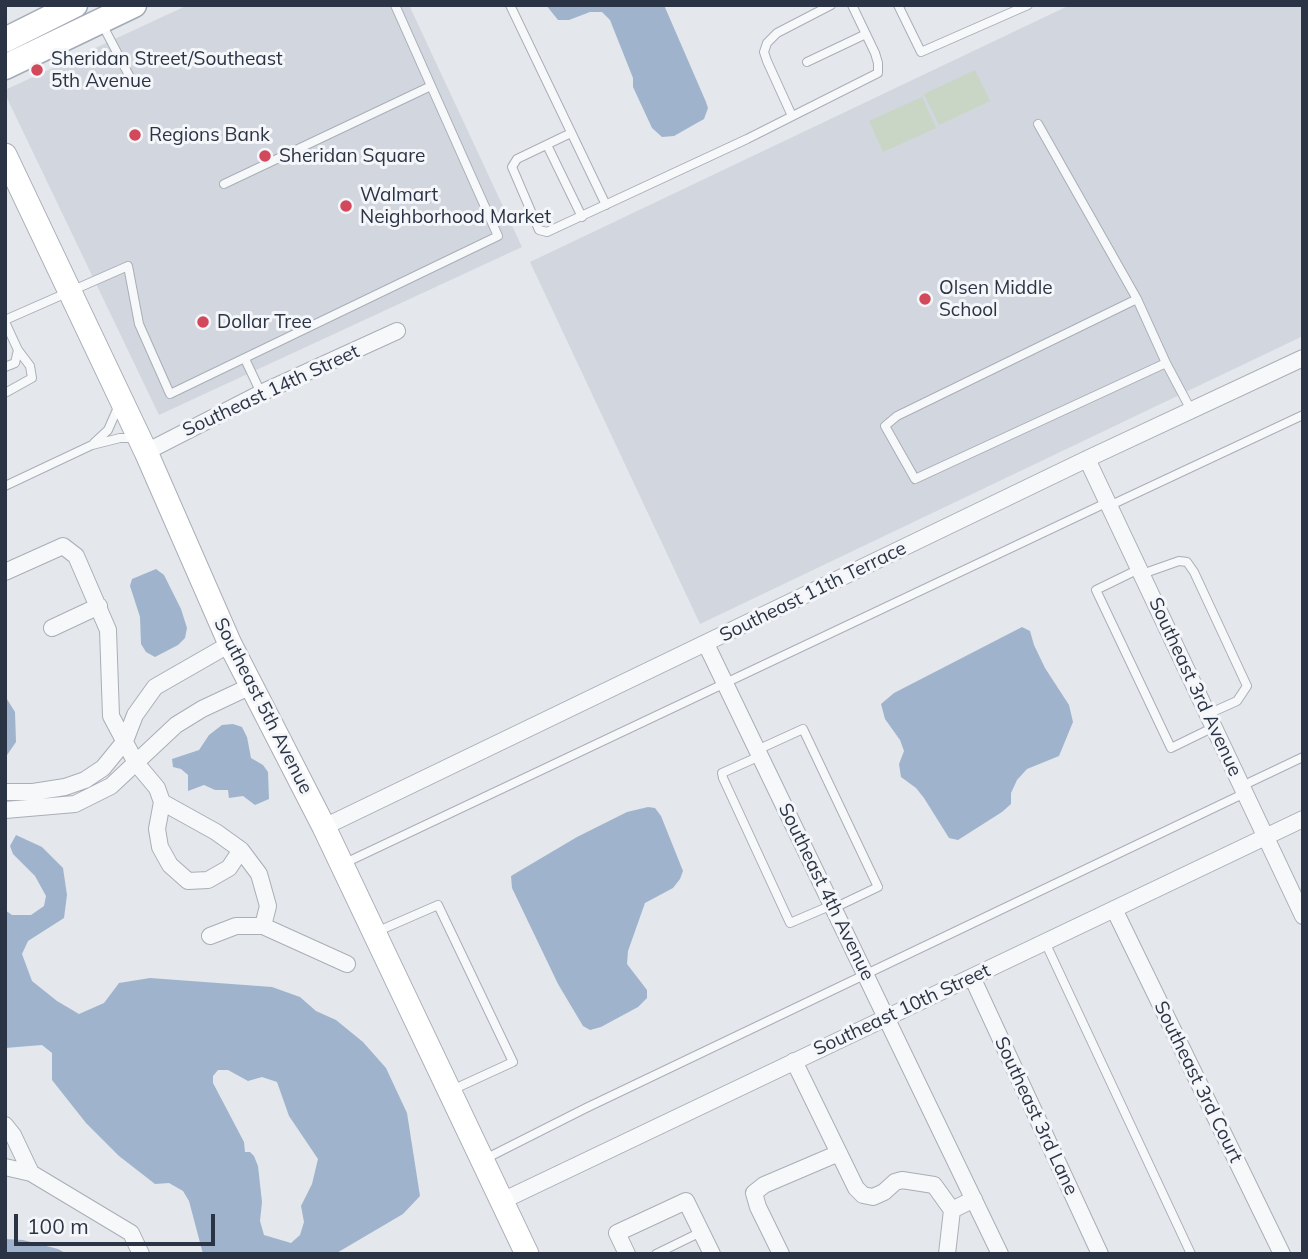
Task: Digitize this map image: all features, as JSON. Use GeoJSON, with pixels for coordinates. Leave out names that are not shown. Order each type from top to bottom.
{"type":"FeatureCollection","features":[{"type":"Feature","properties":{"kind":"main road"},"geometry":{"type":"LineString","coordinates":[[5,40],[75,5]]}},
{"type":"Feature","properties":{"kind":"main road"},"geometry":{"type":"LineString","coordinates":[[5,67],[134,5]]}},
{"type":"Feature","properties":{"kind":"street","name":"Southeast 5th Avenue"},"geometry":{"type":"LineString","coordinates":[[5,155],[142,445],[230,644],[324,827],[527,1254]]}},
{"type":"Feature","properties":{"kind":"street","name":"Southeast 14th Street"},"geometry":{"type":"LineString","coordinates":[[142,445],[397,331]]}},
{"type":"Feature","properties":{"kind":"street","name":"Southeast 11th Terrace"},"geometry":{"type":"LineString","coordinates":[[324,827],[1087,459],[1303,358]]}},
{"type":"Feature","properties":{"kind":"street","name":"Southeast 3rd Avenue"},"geometry":{"type":"LineString","coordinates":[[1087,459],[1303,916]]}},
{"type":"Feature","properties":{"kind":"street"},"geometry":{"type":"LineString","coordinates":[[5,572],[62,546],[76,556],[108,630],[111,716],[136,763],[157,788],[162,802],[157,830],[160,847],[170,865],[188,881],[208,880],[229,867],[241,850]]}},
{"type":"Feature","properties":{"kind":"street"},"geometry":{"type":"LineString","coordinates":[[52,628],[99,607]]}},
{"type":"Feature","properties":{"kind":"street"},"geometry":{"type":"LineString","coordinates":[[5,792],[33,792],[65,787],[85,780],[103,768],[125,741],[135,715],[155,687],[230,644]]}},
{"type":"Feature","properties":{"kind":"street","name":"Southeast 4th Avenue"},"geometry":{"type":"LineString","coordinates":[[706,644],[1000,1254]]}},
{"type":"Feature","properties":{"kind":"street"},"geometry":{"type":"LineString","coordinates":[[5,810],[75,804],[111,786],[176,725],[202,709],[251,686]]}},
{"type":"Feature","properties":{"kind":"street"},"geometry":{"type":"LineString","coordinates":[[162,802],[216,832],[241,850],[259,874],[268,906],[263,926]]}},
{"type":"Feature","properties":{"kind":"street","name":"Southeast 10th Street"},"geometry":{"type":"LineString","coordinates":[[502,1202],[1303,818]]}},
{"type":"Feature","properties":{"kind":"street","name":"Southeast 3rd Court"},"geometry":{"type":"LineString","coordinates":[[1114,909],[1282,1254]]}},
{"type":"Feature","properties":{"kind":"street"},"geometry":{"type":"LineString","coordinates":[[210,936],[236,926],[263,926],[347,964]]}},
{"type":"Feature","properties":{"kind":"street","name":"Southeast 3rd Lane"},"geometry":{"type":"LineString","coordinates":[[972,978],[1100,1254]]}},
{"type":"Feature","properties":{"kind":"street"},"geometry":{"type":"LineString","coordinates":[[794,1061],[856,1188],[863,1195],[873,1198],[902,1180],[934,1185],[952,1210],[947,1254]]}},
{"type":"Feature","properties":{"kind":"street"},"geometry":{"type":"LineString","coordinates":[[5,1125],[13,1135],[31,1173]]}},
{"type":"Feature","properties":{"kind":"street"},"geometry":{"type":"LineString","coordinates":[[781,1254],[754,1193],[764,1185],[839,1153]]}},
{"type":"Feature","properties":{"kind":"street"},"geometry":{"type":"LineString","coordinates":[[5,1167],[31,1173],[131,1233],[141,1254]]}},
{"type":"Feature","properties":{"kind":"street"},"geometry":{"type":"LineString","coordinates":[[952,1210],[974,1199]]}},
{"type":"Feature","properties":{"kind":"street"},"geometry":{"type":"LineString","coordinates":[[627,1254],[617,1233],[686,1201],[712,1254]]}},
{"type":"Feature","properties":{"kind":"lane"},"geometry":{"type":"LineString","coordinates":[[5,393],[32,377],[30,366],[18,350],[5,321],[128,266],[139,324],[170,394],[498,236],[395,5]]}},
{"type":"Feature","properties":{"kind":"lane"},"geometry":{"type":"LineString","coordinates":[[510,5],[606,205]]}},
{"type":"Feature","properties":{"kind":"lane"},"geometry":{"type":"LineString","coordinates":[[792,116],[767,61],[764,52],[766,43],[777,33],[831,5]]}},
{"type":"Feature","properties":{"kind":"lane"},"geometry":{"type":"LineString","coordinates":[[571,134],[517,159],[512,167],[539,230],[547,233],[878,73],[878,63],[852,5]]}},
{"type":"Feature","properties":{"kind":"lane"},"geometry":{"type":"LineString","coordinates":[[898,5],[921,52],[1028,5]]}},
{"type":"Feature","properties":{"kind":"lane"},"geometry":{"type":"LineString","coordinates":[[101,21],[132,81]]}},
{"type":"Feature","properties":{"kind":"lane"},"geometry":{"type":"LineString","coordinates":[[807,62],[866,34]]}},
{"type":"Feature","properties":{"kind":"lane"},"geometry":{"type":"LineString","coordinates":[[224,184],[431,86]]}},
{"type":"Feature","properties":{"kind":"lane"},"geometry":{"type":"LineString","coordinates":[[1038,124],[1137,299],[1191,410]]}},
{"type":"Feature","properties":{"kind":"lane"},"geometry":{"type":"LineString","coordinates":[[547,145],[582,217]]}},
{"type":"Feature","properties":{"kind":"lane"},"geometry":{"type":"LineString","coordinates":[[1137,299],[897,416],[885,426],[915,479],[1166,363]]}},
{"type":"Feature","properties":{"kind":"lane"},"geometry":{"type":"LineString","coordinates":[[5,367],[15,363],[18,350]]}},
{"type":"Feature","properties":{"kind":"lane"},"geometry":{"type":"LineString","coordinates":[[245,359],[261,393]]}},
{"type":"Feature","properties":{"kind":"lane"},"geometry":{"type":"LineString","coordinates":[[92,445],[108,430],[121,401]]}},
{"type":"Feature","properties":{"kind":"lane"},"geometry":{"type":"LineString","coordinates":[[342,864],[1303,415]]}},
{"type":"Feature","properties":{"kind":"lane"},"geometry":{"type":"LineString","coordinates":[[5,486],[92,445],[120,438],[142,445]]}},
{"type":"Feature","properties":{"kind":"lane"},"geometry":{"type":"LineString","coordinates":[[1179,561],[1187,562],[1247,686],[1237,701],[1171,748],[1097,590],[1141,572],[1179,561]]}},
{"type":"Feature","properties":{"kind":"lane"},"geometry":{"type":"LineString","coordinates":[[803,729],[878,887],[833,907],[790,923],[722,773],[803,729]]}},
{"type":"Feature","properties":{"kind":"lane"},"geometry":{"type":"LineString","coordinates":[[482,1160],[1243,789],[1303,757]]}},
{"type":"Feature","properties":{"kind":"lane"},"geometry":{"type":"LineString","coordinates":[[374,933],[438,905],[513,1062],[450,1091]]}},
{"type":"Feature","properties":{"kind":"lane"},"geometry":{"type":"LineString","coordinates":[[1045,942],[1191,1254]]}},
{"type":"Feature","properties":{"kind":"lane"},"geometry":{"type":"LineString","coordinates":[[656,1254],[701,1232]]}},
{"type":"Feature","properties":{"kind":"shaded area","name":"Sheridan Square"},"geometry":{"type":"Polygon","coordinates":[[[188,5],[409,5],[522,247],[159,415],[5,90],[188,5]]]}},
{"type":"Feature","properties":{"kind":"shaded area","name":"Olsen Middle School"},"geometry":{"type":"Polygon","coordinates":[[[1070,5],[1303,5],[1303,336],[700,624],[530,262],[1070,5]]]}},
{"type":"Feature","properties":{"kind":"green space"},"geometry":{"type":"Polygon","coordinates":[[[975,70],[990,101],[939,125],[924,94],[975,70]]]}},
{"type":"Feature","properties":{"kind":"green space"},"geometry":{"type":"Polygon","coordinates":[[[922,97],[936,128],[883,152],[869,121],[922,97]]]}},
{"type":"Feature","properties":{"kind":"water"},"geometry":{"type":"Polygon","coordinates":[[[546,5],[664,5],[706,102],[708,108],[704,119],[674,136],[662,137],[652,128],[633,87],[633,78],[610,20],[602,12],[590,12],[569,20],[558,20],[546,5]]]}},
{"type":"Feature","properties":{"kind":"water"},"geometry":{"type":"Polygon","coordinates":[[[156,569],[164,575],[187,628],[185,638],[178,645],[155,657],[146,652],[141,644],[140,617],[130,586],[132,579],[156,569]]]}},
{"type":"Feature","properties":{"kind":"water"},"geometry":{"type":"Polygon","coordinates":[[[1022,627],[1030,631],[1045,668],[1069,705],[1073,722],[1059,756],[1027,769],[1017,780],[1011,793],[1011,804],[958,840],[949,838],[924,798],[901,777],[899,764],[904,751],[900,740],[885,719],[881,704],[894,693],[1022,627]]]}},
{"type":"Feature","properties":{"kind":"water"},"geometry":{"type":"Polygon","coordinates":[[[5,696],[15,712],[16,742],[5,758],[5,696]]]}},
{"type":"Feature","properties":{"kind":"water"},"geometry":{"type":"Polygon","coordinates":[[[222,725],[242,727],[251,758],[263,765],[268,772],[269,799],[255,805],[243,796],[229,798],[228,790],[215,790],[204,785],[188,791],[188,775],[173,767],[172,759],[199,750],[209,735],[222,725]]]}},
{"type":"Feature","properties":{"kind":"water"},"geometry":{"type":"Polygon","coordinates":[[[655,808],[661,816],[683,871],[673,888],[645,903],[628,951],[627,964],[647,990],[647,998],[638,1007],[590,1030],[583,1026],[558,984],[512,888],[511,876],[577,837],[627,812],[655,808]]]}},
{"type":"Feature","properties":{"kind":"water"},"geometry":{"type":"Polygon","coordinates":[[[16,835],[42,847],[63,868],[67,895],[64,918],[28,941],[22,954],[32,981],[79,1014],[104,1003],[119,983],[150,978],[272,987],[300,997],[316,1011],[336,1020],[363,1042],[386,1068],[407,1113],[420,1196],[403,1214],[335,1254],[203,1254],[189,1201],[183,1191],[169,1183],[155,1184],[119,1156],[86,1123],[52,1080],[52,1053],[42,1045],[5,1048],[5,910],[12,915],[31,915],[44,906],[46,896],[35,876],[13,854],[10,846],[16,835]],[[218,1070],[213,1076],[213,1083],[244,1142],[245,1152],[254,1156],[258,1166],[262,1202],[260,1221],[264,1235],[291,1243],[300,1235],[304,1222],[301,1206],[312,1184],[318,1159],[289,1116],[277,1082],[262,1077],[248,1081],[228,1070],[218,1070]]]}},
{"type":"Feature","properties":{"kind":"water"},"geometry":{"type":"Polygon","coordinates":[[[5,1239],[23,1240],[67,1254],[5,1254],[5,1239]]]}},
{"type":"Feature","properties":{"kind":"place","name":"Sheridan Street/Southeast 5th Avenue"},"geometry":{"type":"Point","coordinates":[37,70]}},
{"type":"Feature","properties":{"kind":"place","name":"Regions Bank"},"geometry":{"type":"Point","coordinates":[135,135]}},
{"type":"Feature","properties":{"kind":"place","name":"Sheridan Square"},"geometry":{"type":"Point","coordinates":[265,156]}},
{"type":"Feature","properties":{"kind":"place","name":"Walmart Neighborhood Market"},"geometry":{"type":"Point","coordinates":[346,206]}},
{"type":"Feature","properties":{"kind":"place","name":"Olsen Middle School"},"geometry":{"type":"Point","coordinates":[925,299]}},
{"type":"Feature","properties":{"kind":"place","name":"Dollar Tree"},"geometry":{"type":"Point","coordinates":[203,322]}}]}
